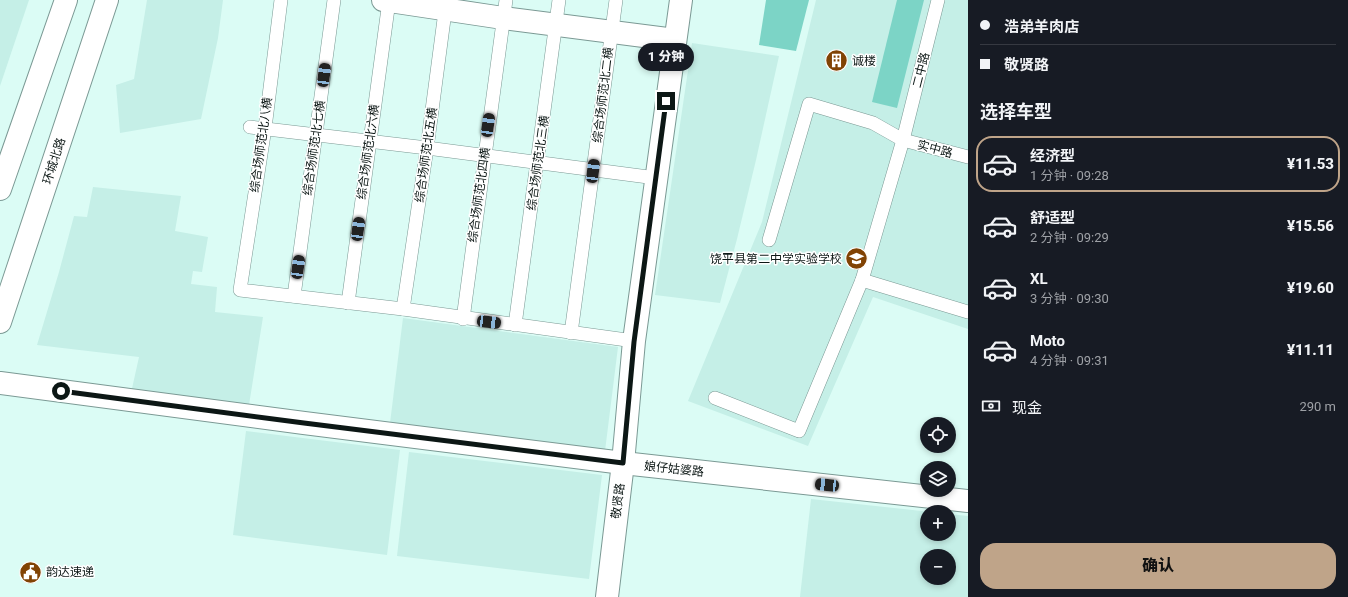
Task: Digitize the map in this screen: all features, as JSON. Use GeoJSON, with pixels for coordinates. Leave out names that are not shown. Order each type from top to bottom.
{"type":"FeatureCollection","features":[{"type":"Feature","properties":{"kind":"street"},"geometry":{"type":"LineString","coordinates":[[0,189],[66,0]]}},
{"type":"Feature","properties":{"kind":"street","name":"环城北路"},"geometry":{"type":"LineString","coordinates":[[0,322],[107,0]]}},
{"type":"Feature","properties":{"kind":"street"},"geometry":{"type":"LineString","coordinates":[[386,0],[504,9],[556,24],[675,40]]}},
{"type":"Feature","properties":{"kind":"street","name":"敬贤路"},"geometry":{"type":"LineString","coordinates":[[607,597],[623,463],[634,342],[681,0]]}},
{"type":"Feature","properties":{"kind":"street","name":"娘仔姑婆路"},"geometry":{"type":"LineString","coordinates":[[0,383],[623,463],[968,502]]}},
{"type":"Feature","properties":{"kind":"lane","name":"综合场师范北八横"},"geometry":{"type":"LineString","coordinates":[[281,0],[240,290],[294,296]]}},
{"type":"Feature","properties":{"kind":"lane","name":"综合场师范北七横"},"geometry":{"type":"LineString","coordinates":[[294,296],[317,135],[334,0]]}},
{"type":"Feature","properties":{"kind":"lane","name":"综合场师范北六横"},"geometry":{"type":"LineString","coordinates":[[348,303],[370,141],[386,0]]}},
{"type":"Feature","properties":{"kind":"lane","name":"综合场师范北三横"},"geometry":{"type":"LineString","coordinates":[[515,325],[559,0]]}},
{"type":"Feature","properties":{"kind":"lane","name":"综合场师范北二横"},"geometry":{"type":"LineString","coordinates":[[571,334],[616,0]]}},
{"type":"Feature","properties":{"kind":"lane","name":"二中路"},"geometry":{"type":"LineString","coordinates":[[715,398],[799,431],[862,280],[903,140],[938,0]]}},
{"type":"Feature","properties":{"kind":"lane","name":"综合场师范北五横"},"geometry":{"type":"LineString","coordinates":[[404,309],[446,5]]}},
{"type":"Feature","properties":{"kind":"lane","name":"综合场师范北四横"},"geometry":{"type":"LineString","coordinates":[[463,319],[504,9]]}},
{"type":"Feature","properties":{"kind":"lane","name":"实中路"},"geometry":{"type":"LineString","coordinates":[[769,240],[809,104],[873,123],[903,140],[968,157]]}},
{"type":"Feature","properties":{"kind":"lane"},"geometry":{"type":"LineString","coordinates":[[250,126],[656,178]]}},
{"type":"Feature","properties":{"kind":"lane"},"geometry":{"type":"LineString","coordinates":[[862,280],[968,312]]}},
{"type":"Feature","properties":{"kind":"lane"},"geometry":{"type":"LineString","coordinates":[[294,296],[404,309],[463,319],[634,342]]}},
{"type":"Feature","properties":{"kind":"shaded area"},"geometry":{"type":"Polygon","coordinates":[[[0,0],[29,0],[0,86],[0,0]]]}},
{"type":"Feature","properties":{"kind":"shaded area"},"geometry":{"type":"Polygon","coordinates":[[[147,0],[223,0],[218,38],[201,119],[120,133],[116,85],[134,79],[147,0]]]}},
{"type":"Feature","properties":{"kind":"shaded area","name":"饶平县第二中学实验学校"},"geometry":{"type":"Polygon","coordinates":[[[816,0],[968,0],[968,329],[873,297],[808,446],[688,401],[762,222],[816,0]]]}},
{"type":"Feature","properties":{"kind":"shaded area"},"geometry":{"type":"Polygon","coordinates":[[[692,43],[779,56],[756,160],[720,303],[655,295],[692,43]]]}},
{"type":"Feature","properties":{"kind":"shaded area"},"geometry":{"type":"Polygon","coordinates":[[[93,187],[181,196],[175,231],[208,237],[202,272],[193,271],[191,284],[217,287],[215,312],[263,317],[249,405],[131,393],[139,357],[37,345],[74,216],[87,217],[93,187]]]}},
{"type":"Feature","properties":{"kind":"shaded area"},"geometry":{"type":"Polygon","coordinates":[[[403,318],[618,347],[605,451],[390,423],[403,318]]]}},
{"type":"Feature","properties":{"kind":"shaded area"},"geometry":{"type":"Polygon","coordinates":[[[246,431],[400,450],[387,555],[233,535],[246,431]]]}},
{"type":"Feature","properties":{"kind":"shaded area"},"geometry":{"type":"Polygon","coordinates":[[[409,452],[602,475],[589,579],[397,556],[409,452]]]}},
{"type":"Feature","properties":{"kind":"shaded area"},"geometry":{"type":"Polygon","coordinates":[[[811,499],[920,511],[920,541],[956,541],[956,515],[968,516],[968,597],[800,597],[811,499]]]}},
{"type":"Feature","properties":{"kind":"green space"},"geometry":{"type":"Polygon","coordinates":[[[766,0],[809,0],[796,51],[759,45],[766,0]]]}},
{"type":"Feature","properties":{"kind":"green space"},"geometry":{"type":"Polygon","coordinates":[[[897,0],[924,0],[897,108],[872,102],[897,0]]]}},
{"type":"Feature","properties":{"kind":"place","name":"诚楼"},"geometry":{"type":"Point","coordinates":[837,61]}},
{"type":"Feature","properties":{"kind":"place","name":"饶平县第二中学实验学校"},"geometry":{"type":"Point","coordinates":[857,259]}},
{"type":"Feature","properties":{"kind":"place","name":"韵达速递"},"geometry":{"type":"Point","coordinates":[31,572]}},
{"type":"Feature","properties":{"kind":"route"},"geometry":{"type":"LineString","coordinates":[[61,391],[623,463],[634,342],[666,101]]}}]}
